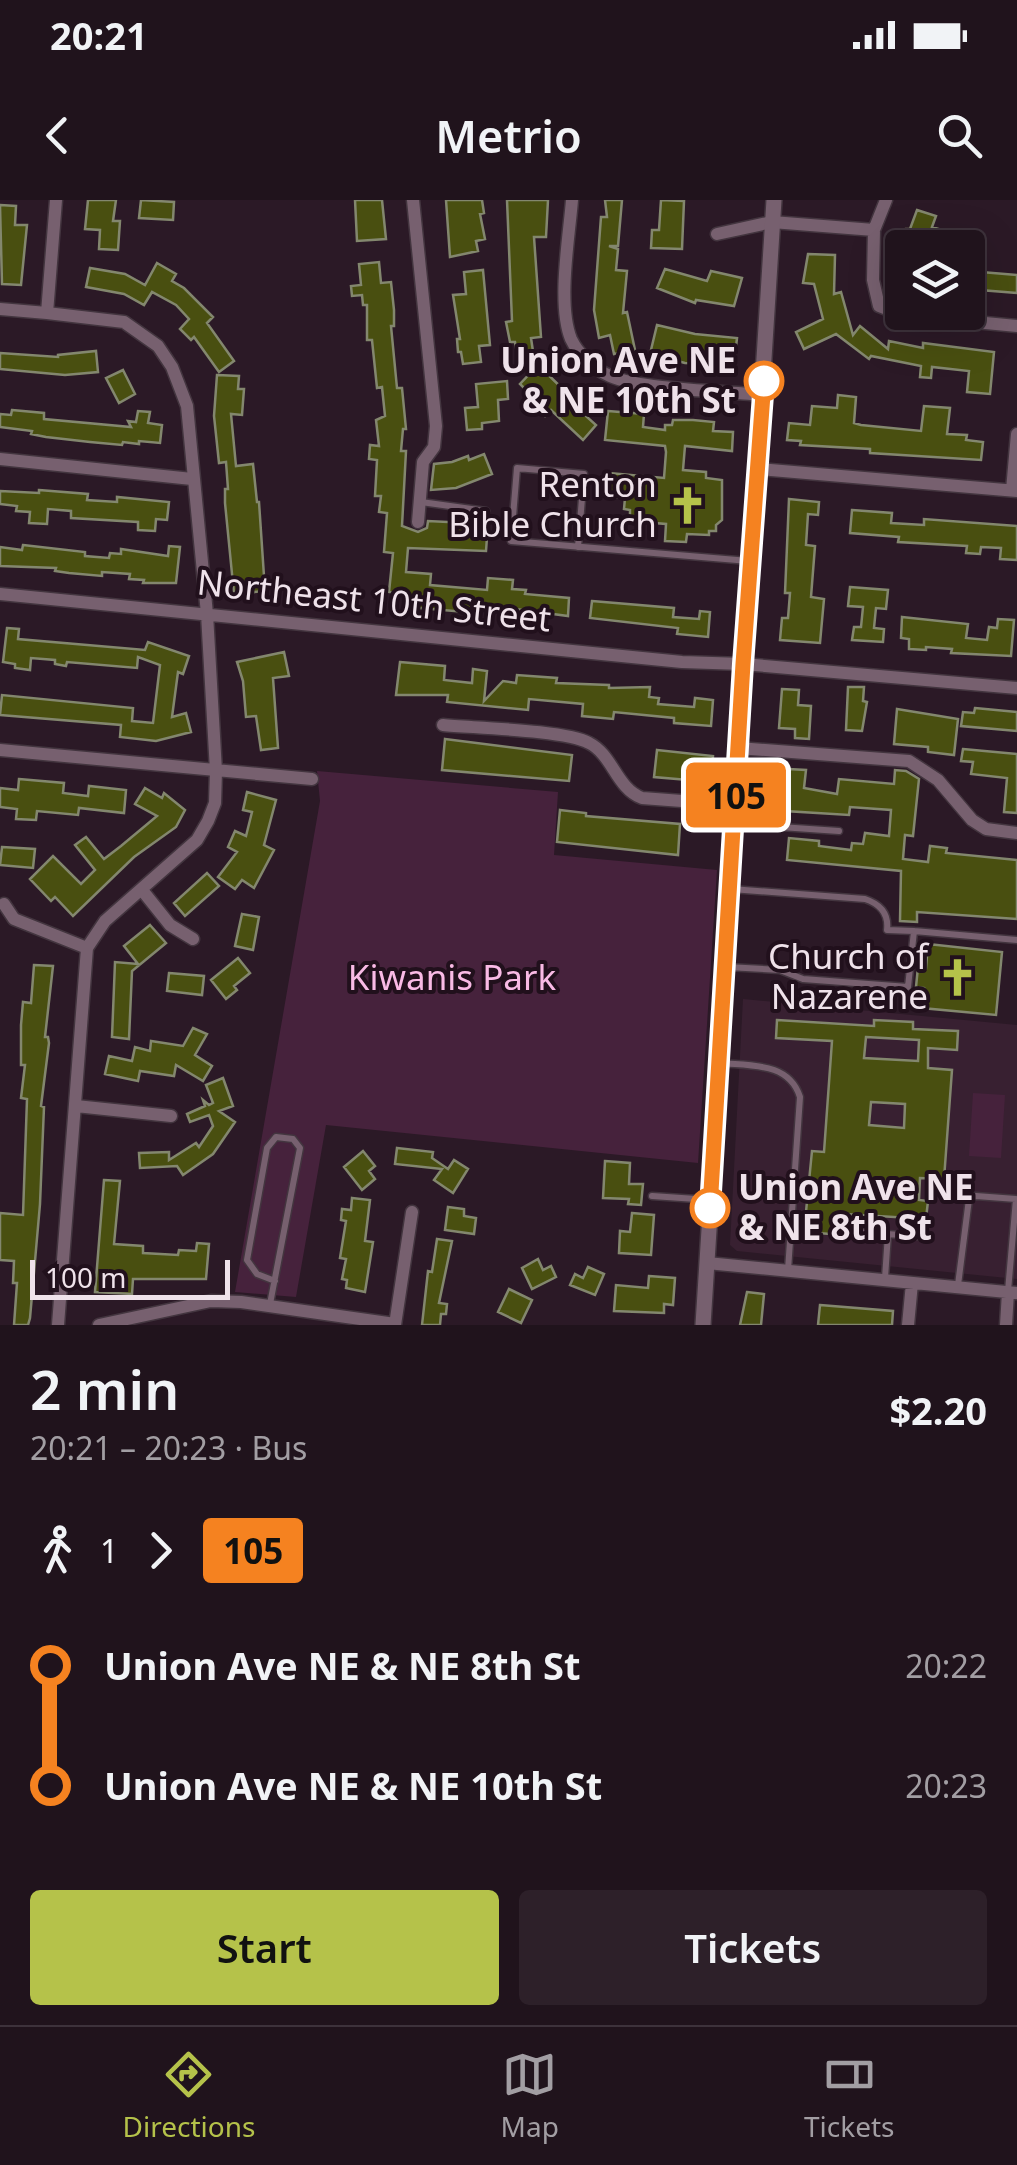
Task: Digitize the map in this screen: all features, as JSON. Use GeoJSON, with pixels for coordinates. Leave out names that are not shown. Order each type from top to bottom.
{"type":"FeatureCollection","features":[{"type":"Feature","properties":{"kind":"street"},"geometry":{"type":"LineString","coordinates":[[47,312],[56,200]]}},
{"type":"Feature","properties":{"kind":"street"},"geometry":{"type":"LineString","coordinates":[[412,200],[436,426],[434,447],[424,462],[418,522]]}},
{"type":"Feature","properties":{"kind":"street"},"geometry":{"type":"LineString","coordinates":[[572,200],[566,301],[570,337],[579,352],[594,367],[627,381],[763,395]]}},
{"type":"Feature","properties":{"kind":"street"},"geometry":{"type":"LineString","coordinates":[[703,1325],[774,200]]}},
{"type":"Feature","properties":{"kind":"street"},"geometry":{"type":"LineString","coordinates":[[886,200],[874,230],[873,280],[879,306],[902,315],[1017,326]]}},
{"type":"Feature","properties":{"kind":"street"},"geometry":{"type":"LineString","coordinates":[[717,234],[772,222],[874,230]]}},
{"type":"Feature","properties":{"kind":"street"},"geometry":{"type":"LineString","coordinates":[[0,309],[124,322],[158,346],[172,367],[187,406],[216,772],[215,803],[197,840],[105,921],[88,948],[58,1325]]}},
{"type":"Feature","properties":{"kind":"street"},"geometry":{"type":"LineString","coordinates":[[758,469],[1014,490],[1017,434]]}},
{"type":"Feature","properties":{"kind":"street"},"geometry":{"type":"LineString","coordinates":[[0,459],[192,479]]}},
{"type":"Feature","properties":{"kind":"street","name":"Northeast 10th Street"},"geometry":{"type":"LineString","coordinates":[[0,594],[682,662],[1017,688]]}},
{"type":"Feature","properties":{"kind":"street"},"geometry":{"type":"LineString","coordinates":[[442,725],[575,738],[599,749],[630,793],[642,798],[735,805]]}},
{"type":"Feature","properties":{"kind":"street"},"geometry":{"type":"LineString","coordinates":[[738,748],[909,761],[938,780],[972,820],[986,829],[1017,832]]}},
{"type":"Feature","properties":{"kind":"street"},"geometry":{"type":"LineString","coordinates":[[0,750],[312,780]]}},
{"type":"Feature","properties":{"kind":"street"},"geometry":{"type":"LineString","coordinates":[[142,890],[170,924],[194,939]]}},
{"type":"Feature","properties":{"kind":"street"},"geometry":{"type":"LineString","coordinates":[[4,904],[14,919],[88,948]]}},
{"type":"Feature","properties":{"kind":"street"},"geometry":{"type":"LineString","coordinates":[[76,1106],[171,1116]]}},
{"type":"Feature","properties":{"kind":"street"},"geometry":{"type":"LineString","coordinates":[[99,1325],[212,1301],[395,1324],[412,1212]]}},
{"type":"Feature","properties":{"kind":"street"},"geometry":{"type":"LineString","coordinates":[[707,1263],[1013,1292],[1006,1325]]}},
{"type":"Feature","properties":{"kind":"street"},"geometry":{"type":"LineString","coordinates":[[908,1325],[912,1283]]}},
{"type":"Feature","properties":{"kind":"lane"},"geometry":{"type":"LineString","coordinates":[[578,546],[584,474],[517,468],[511,541],[750,562]]}},
{"type":"Feature","properties":{"kind":"lane"},"geometry":{"type":"LineString","coordinates":[[420,502],[486,510]]}},
{"type":"Feature","properties":{"kind":"lane"},"geometry":{"type":"LineString","coordinates":[[734,824],[839,831]]}},
{"type":"Feature","properties":{"kind":"lane"},"geometry":{"type":"LineString","coordinates":[[730,889],[865,899],[879,904],[888,930],[1017,940]]}},
{"type":"Feature","properties":{"kind":"lane"},"geometry":{"type":"LineString","coordinates":[[725,966],[780,970],[803,979],[908,987],[914,932]]}},
{"type":"Feature","properties":{"kind":"lane"},"geometry":{"type":"LineString","coordinates":[[719,1063],[767,1067],[787,1075],[800,1096],[788,1271]]}},
{"type":"Feature","properties":{"kind":"lane"},"geometry":{"type":"LineString","coordinates":[[270,1306],[275,1281],[300,1148],[293,1139],[276,1137],[267,1148],[247,1260],[257,1274],[275,1281]]}},
{"type":"Feature","properties":{"kind":"lane"},"geometry":{"type":"LineString","coordinates":[[652,1196],[711,1200]]}},
{"type":"Feature","properties":{"kind":"lane"},"geometry":{"type":"LineString","coordinates":[[958,1288],[969,1198],[976,1196],[1016,1199],[1013,1292]]}},
{"type":"Feature","properties":{"kind":"lane"},"geometry":{"type":"LineString","coordinates":[[858,1232],[929,1238]]}},
{"type":"Feature","properties":{"kind":"lane"},"geometry":{"type":"LineString","coordinates":[[884,1280],[888,1234]]}},
{"type":"Feature","properties":{"kind":"shaded area"},"geometry":{"type":"Polygon","coordinates":[[[743,999],[1017,1025],[1017,1279],[737,1251],[730,1245],[743,999]]]}},
{"type":"Feature","properties":{"kind":"green space","name":"Kiwanis Park"},"geometry":{"type":"Polygon","coordinates":[[[317,771],[558,792],[554,855],[717,870],[698,1163],[326,1125],[296,1297],[235,1292],[320,801],[317,771]]]}},
{"type":"Feature","properties":{"kind":"green space"},"geometry":{"type":"Polygon","coordinates":[[[973,1093],[1005,1095],[1001,1158],[969,1156],[973,1093]]]}},
{"type":"Feature","properties":{"kind":"building"},"geometry":{"type":"Polygon","coordinates":[[[88,200],[116,200],[113,221],[120,221],[118,250],[99,249],[100,230],[85,229],[88,200]]]}},
{"type":"Feature","properties":{"kind":"building"},"geometry":{"type":"Polygon","coordinates":[[[141,200],[174,202],[173,220],[139,218],[141,200]]]}},
{"type":"Feature","properties":{"kind":"building"},"geometry":{"type":"Polygon","coordinates":[[[355,200],[382,200],[386,239],[357,241],[355,200]]]}},
{"type":"Feature","properties":{"kind":"building"},"geometry":{"type":"Polygon","coordinates":[[[446,200],[482,200],[484,213],[480,214],[485,239],[476,241],[478,251],[450,257],[446,200]]]}},
{"type":"Feature","properties":{"kind":"building"},"geometry":{"type":"Polygon","coordinates":[[[507,200],[548,200],[546,237],[534,237],[541,337],[531,338],[534,358],[518,360],[506,322],[512,321],[507,200]]]}},
{"type":"Feature","properties":{"kind":"building"},"geometry":{"type":"Polygon","coordinates":[[[605,200],[622,200],[618,246],[609,246],[618,249],[616,270],[627,271],[623,313],[627,312],[635,350],[614,354],[610,335],[599,338],[594,310],[601,217],[607,217],[605,200]]]}},
{"type":"Feature","properties":{"kind":"building"},"geometry":{"type":"Polygon","coordinates":[[[661,200],[684,201],[682,249],[651,248],[652,230],[659,230],[661,200]]]}},
{"type":"Feature","properties":{"kind":"building"},"geometry":{"type":"Polygon","coordinates":[[[0,205],[16,206],[15,225],[27,225],[21,285],[2,284],[0,205]]]}},
{"type":"Feature","properties":{"kind":"building"},"geometry":{"type":"Polygon","coordinates":[[[917,210],[936,216],[932,227],[942,230],[906,230],[910,229],[917,210]]]}},
{"type":"Feature","properties":{"kind":"building"},"geometry":{"type":"Polygon","coordinates":[[[808,254],[835,255],[834,294],[841,292],[853,335],[860,326],[888,349],[889,341],[923,348],[923,343],[994,352],[990,394],[967,392],[969,371],[932,367],[931,378],[920,377],[921,366],[871,356],[869,359],[836,334],[804,349],[796,332],[823,319],[814,284],[803,283],[808,254]]]}},
{"type":"Feature","properties":{"kind":"building"},"geometry":{"type":"Polygon","coordinates":[[[379,262],[381,283],[391,282],[397,388],[402,388],[406,429],[401,451],[406,451],[402,526],[418,532],[427,528],[428,521],[488,524],[486,551],[408,548],[406,572],[431,574],[430,585],[487,590],[488,578],[513,580],[512,589],[526,590],[525,594],[569,598],[568,616],[501,607],[501,612],[477,613],[408,607],[406,594],[389,592],[393,553],[384,552],[387,513],[379,512],[381,496],[375,496],[377,460],[369,459],[370,445],[379,446],[376,420],[385,416],[382,387],[377,388],[372,340],[367,340],[367,305],[363,305],[362,295],[352,296],[351,286],[361,285],[359,264],[379,262]]]}},
{"type":"Feature","properties":{"kind":"building"},"geometry":{"type":"Polygon","coordinates":[[[157,263],[176,274],[172,281],[213,317],[207,323],[234,361],[219,372],[194,337],[191,340],[180,329],[189,319],[176,305],[152,292],[144,305],[124,294],[86,287],[90,268],[125,274],[145,285],[157,263]]]}},
{"type":"Feature","properties":{"kind":"building"},"geometry":{"type":"Polygon","coordinates":[[[665,269],[707,281],[711,271],[742,278],[734,306],[696,300],[695,303],[657,288],[665,269]]]}},
{"type":"Feature","properties":{"kind":"building"},"geometry":{"type":"Polygon","coordinates":[[[483,270],[490,345],[479,346],[481,362],[463,364],[458,352],[460,339],[453,295],[466,294],[464,272],[483,270]]]}},
{"type":"Feature","properties":{"kind":"building"},"geometry":{"type":"Polygon","coordinates":[[[985,272],[1017,275],[1017,293],[985,290],[985,272]]]}},
{"type":"Feature","properties":{"kind":"building"},"geometry":{"type":"Polygon","coordinates":[[[657,325],[737,338],[735,356],[715,355],[714,364],[685,363],[650,354],[657,325]]]}},
{"type":"Feature","properties":{"kind":"building"},"geometry":{"type":"Polygon","coordinates":[[[96,351],[98,372],[65,375],[0,369],[0,353],[58,357],[96,351]]]}},
{"type":"Feature","properties":{"kind":"building"},"geometry":{"type":"Polygon","coordinates":[[[538,365],[569,395],[572,392],[584,402],[578,409],[596,425],[583,440],[551,410],[545,416],[531,403],[535,399],[520,384],[538,365]]]}},
{"type":"Feature","properties":{"kind":"building"},"geometry":{"type":"Polygon","coordinates":[[[123,370],[135,394],[119,403],[106,378],[123,370]]]}},
{"type":"Feature","properties":{"kind":"building"},"geometry":{"type":"Polygon","coordinates":[[[217,375],[239,376],[238,389],[244,389],[242,415],[231,414],[236,466],[253,464],[265,591],[234,594],[225,503],[226,462],[219,463],[214,416],[217,375]]]}},
{"type":"Feature","properties":{"kind":"building"},"geometry":{"type":"Polygon","coordinates":[[[507,381],[508,399],[498,400],[499,421],[482,423],[482,429],[467,430],[465,408],[478,407],[476,384],[507,381]]]}},
{"type":"Feature","properties":{"kind":"building"},"geometry":{"type":"Polygon","coordinates":[[[838,395],[856,397],[854,423],[861,425],[921,431],[924,406],[950,408],[947,434],[967,435],[966,440],[983,442],[981,460],[870,453],[870,449],[800,445],[801,441],[787,440],[789,423],[810,425],[812,406],[837,408],[838,395]]]}},
{"type":"Feature","properties":{"kind":"building"},"geometry":{"type":"Polygon","coordinates":[[[12,410],[44,413],[44,419],[131,427],[128,421],[136,422],[138,411],[150,412],[148,423],[162,425],[160,443],[90,442],[0,427],[0,414],[11,415],[12,410]]]}},
{"type":"Feature","properties":{"kind":"building","name":"Renton Bible Church"},"geometry":{"type":"Polygon","coordinates":[[[608,411],[644,414],[643,427],[665,430],[665,425],[672,425],[673,420],[693,420],[714,422],[713,431],[733,432],[732,451],[685,446],[683,470],[706,472],[706,478],[722,480],[722,520],[716,531],[709,531],[709,535],[687,534],[686,542],[665,541],[666,524],[630,521],[630,510],[624,509],[625,498],[608,497],[610,473],[664,478],[666,452],[665,446],[605,440],[608,411]]]}},
{"type":"Feature","properties":{"kind":"building"},"geometry":{"type":"Polygon","coordinates":[[[484,454],[492,474],[456,488],[431,490],[434,464],[484,454]]]}},
{"type":"Feature","properties":{"kind":"building"},"geometry":{"type":"Polygon","coordinates":[[[0,491],[88,494],[87,500],[117,502],[117,497],[169,502],[167,520],[156,519],[155,531],[138,530],[138,522],[71,518],[71,511],[48,509],[47,524],[29,523],[30,512],[0,504],[0,491]]]}},
{"type":"Feature","properties":{"kind":"building"},"geometry":{"type":"Polygon","coordinates":[[[789,499],[819,502],[818,515],[808,514],[806,545],[815,546],[811,597],[824,599],[820,643],[780,640],[782,618],[788,618],[790,593],[785,593],[789,499]]]}},
{"type":"Feature","properties":{"kind":"building"},"geometry":{"type":"Polygon","coordinates":[[[852,510],[892,513],[891,523],[924,525],[924,519],[1017,526],[1017,560],[1000,559],[1001,548],[981,547],[980,554],[966,553],[967,546],[898,542],[899,537],[850,533],[852,510]]]}},
{"type":"Feature","properties":{"kind":"building"},"geometry":{"type":"Polygon","coordinates":[[[23,545],[109,558],[110,553],[121,554],[121,549],[168,556],[169,546],[180,547],[176,583],[143,583],[144,580],[129,579],[130,574],[102,572],[102,576],[55,571],[56,568],[0,566],[0,547],[22,550],[23,545]]]}},
{"type":"Feature","properties":{"kind":"building"},"geometry":{"type":"Polygon","coordinates":[[[850,587],[888,590],[886,609],[876,608],[874,628],[884,629],[883,642],[852,640],[854,627],[861,627],[863,607],[848,606],[850,587]]]}},
{"type":"Feature","properties":{"kind":"building"},"geometry":{"type":"Polygon","coordinates":[[[592,601],[674,608],[673,617],[699,619],[700,611],[710,612],[708,637],[677,634],[678,628],[590,618],[592,601]]]}},
{"type":"Feature","properties":{"kind":"building"},"geometry":{"type":"Polygon","coordinates":[[[902,617],[968,624],[966,638],[987,640],[989,627],[997,628],[998,619],[1014,620],[1011,656],[951,653],[952,649],[926,647],[909,649],[909,639],[901,638],[902,617]]]}},
{"type":"Feature","properties":{"kind":"building"},"geometry":{"type":"Polygon","coordinates":[[[7,628],[19,629],[18,639],[145,650],[148,642],[189,656],[183,674],[178,672],[172,717],[186,713],[191,732],[156,741],[120,737],[121,725],[0,715],[2,695],[133,708],[132,721],[153,723],[160,665],[138,657],[137,668],[67,662],[66,666],[55,664],[55,660],[31,658],[30,670],[15,668],[15,664],[3,662],[7,628]]]}},
{"type":"Feature","properties":{"kind":"building"},"geometry":{"type":"Polygon","coordinates":[[[284,652],[289,676],[273,678],[278,748],[261,750],[256,716],[246,717],[237,662],[284,652]]]}},
{"type":"Feature","properties":{"kind":"building"},"geometry":{"type":"Polygon","coordinates":[[[400,662],[445,666],[444,680],[472,683],[473,669],[487,671],[484,701],[503,681],[516,683],[517,675],[609,688],[650,687],[649,697],[659,698],[658,704],[694,707],[695,698],[713,700],[711,726],[614,712],[613,719],[582,716],[583,704],[529,699],[528,710],[447,702],[448,695],[396,695],[400,662]]]}},
{"type":"Feature","properties":{"kind":"building"},"geometry":{"type":"Polygon","coordinates":[[[848,687],[864,687],[863,701],[867,702],[862,731],[846,730],[848,687]]]}},
{"type":"Feature","properties":{"kind":"building"},"geometry":{"type":"Polygon","coordinates":[[[782,689],[799,690],[798,705],[811,706],[809,739],[795,738],[795,729],[779,728],[782,689]]]}},
{"type":"Feature","properties":{"kind":"building"},"geometry":{"type":"Polygon","coordinates":[[[975,708],[1017,712],[1017,731],[961,726],[963,712],[974,713],[975,708]]]}},
{"type":"Feature","properties":{"kind":"building"},"geometry":{"type":"Polygon","coordinates":[[[897,709],[958,719],[954,755],[928,752],[928,747],[894,744],[897,709]]]}},
{"type":"Feature","properties":{"kind":"building"},"geometry":{"type":"Polygon","coordinates":[[[445,739],[572,755],[569,781],[442,770],[445,739]]]}},
{"type":"Feature","properties":{"kind":"building"},"geometry":{"type":"Polygon","coordinates":[[[963,749],[1017,754],[1017,813],[1004,812],[1007,778],[971,774],[973,762],[961,761],[963,749]]]}},
{"type":"Feature","properties":{"kind":"building"},"geometry":{"type":"Polygon","coordinates":[[[657,750],[713,756],[711,782],[654,777],[657,750]]]}},
{"type":"Feature","properties":{"kind":"building"},"geometry":{"type":"Polygon","coordinates":[[[788,769],[806,770],[804,788],[837,794],[839,779],[894,784],[895,770],[919,779],[913,836],[905,835],[903,859],[928,862],[930,846],[947,848],[946,853],[1017,860],[1017,919],[917,912],[917,922],[900,921],[901,871],[787,860],[789,838],[851,850],[852,843],[863,844],[865,833],[889,836],[891,810],[850,807],[849,815],[785,811],[785,803],[779,803],[780,789],[786,790],[788,769]]]}},
{"type":"Feature","properties":{"kind":"building"},"geometry":{"type":"Polygon","coordinates":[[[19,779],[64,783],[63,793],[88,796],[89,786],[126,790],[124,813],[79,808],[78,815],[37,811],[36,820],[16,819],[17,809],[0,807],[0,788],[18,790],[19,779]]]}},
{"type":"Feature","properties":{"kind":"building"},"geometry":{"type":"Polygon","coordinates":[[[145,788],[162,798],[164,793],[185,810],[176,827],[134,857],[73,916],[55,897],[51,901],[30,879],[53,856],[81,884],[95,870],[75,845],[86,837],[104,859],[121,846],[157,816],[135,804],[145,788]]]}},
{"type":"Feature","properties":{"kind":"building"},"geometry":{"type":"Polygon","coordinates":[[[247,792],[276,800],[264,845],[274,850],[254,888],[242,880],[235,889],[218,877],[237,852],[228,847],[235,831],[246,836],[252,812],[243,810],[247,792]]]}},
{"type":"Feature","properties":{"kind":"building"},"geometry":{"type":"Polygon","coordinates":[[[560,810],[680,824],[678,855],[557,842],[560,810]]]}},
{"type":"Feature","properties":{"kind":"building"},"geometry":{"type":"Polygon","coordinates":[[[2,847],[35,849],[33,868],[0,865],[2,847]]]}},
{"type":"Feature","properties":{"kind":"building"},"geometry":{"type":"Polygon","coordinates":[[[207,873],[219,886],[185,916],[174,903],[207,873]]]}},
{"type":"Feature","properties":{"kind":"building"},"geometry":{"type":"Polygon","coordinates":[[[242,914],[259,917],[253,950],[235,946],[242,914]]]}},
{"type":"Feature","properties":{"kind":"building"},"geometry":{"type":"Polygon","coordinates":[[[150,925],[166,943],[132,971],[129,1039],[112,1037],[115,962],[138,964],[124,946],[150,925]]]}},
{"type":"Feature","properties":{"kind":"building","name":"Church of Nazarene"},"geometry":{"type":"Polygon","coordinates":[[[928,944],[1002,952],[996,1015],[922,1008],[924,988],[916,987],[918,967],[926,968],[928,944]]]}},
{"type":"Feature","properties":{"kind":"building"},"geometry":{"type":"Polygon","coordinates":[[[238,958],[250,973],[226,999],[211,980],[238,958]]]}},
{"type":"Feature","properties":{"kind":"building"},"geometry":{"type":"Polygon","coordinates":[[[34,965],[53,966],[45,1037],[49,1043],[41,1106],[44,1107],[40,1204],[30,1318],[28,1325],[14,1325],[17,1283],[13,1283],[14,1261],[0,1260],[0,1213],[23,1215],[27,1099],[21,1098],[25,1065],[21,1065],[21,1025],[23,1002],[31,1003],[34,965]]]}},
{"type":"Feature","properties":{"kind":"building"},"geometry":{"type":"Polygon","coordinates":[[[169,973],[204,976],[202,995],[167,991],[169,973]]]}},
{"type":"Feature","properties":{"kind":"building"},"geometry":{"type":"Polygon","coordinates":[[[777,1020],[874,1026],[874,1020],[913,1022],[913,1029],[958,1031],[957,1050],[928,1048],[928,1068],[952,1070],[944,1179],[920,1178],[919,1200],[928,1201],[926,1219],[846,1214],[844,1235],[804,1232],[812,1151],[824,1152],[832,1041],[776,1038],[777,1020]],[[866,1037],[864,1058],[918,1061],[919,1040],[866,1037]],[[871,1102],[869,1125],[904,1128],[905,1104],[871,1102]]]}},
{"type":"Feature","properties":{"kind":"building"},"geometry":{"type":"Polygon","coordinates":[[[193,1028],[207,1034],[195,1055],[212,1066],[203,1081],[176,1065],[174,1076],[140,1071],[138,1081],[105,1074],[109,1056],[132,1061],[135,1047],[150,1051],[151,1041],[183,1046],[193,1028]]]}},
{"type":"Feature","properties":{"kind":"building"},"geometry":{"type":"Polygon","coordinates":[[[223,1078],[233,1106],[219,1111],[235,1122],[213,1154],[183,1175],[177,1166],[140,1168],[139,1153],[169,1152],[169,1160],[196,1143],[199,1147],[213,1126],[209,1115],[190,1122],[187,1114],[205,1106],[203,1100],[209,1105],[213,1103],[206,1085],[223,1078]]]}},
{"type":"Feature","properties":{"kind":"building"},"geometry":{"type":"Polygon","coordinates":[[[397,1148],[433,1152],[432,1158],[448,1169],[454,1160],[468,1169],[453,1193],[434,1180],[442,1169],[395,1164],[397,1148]]]}},
{"type":"Feature","properties":{"kind":"building"},"geometry":{"type":"Polygon","coordinates":[[[363,1151],[375,1166],[369,1171],[375,1179],[362,1190],[344,1167],[363,1151]]]}},
{"type":"Feature","properties":{"kind":"building"},"geometry":{"type":"Polygon","coordinates":[[[605,1161],[630,1163],[629,1184],[643,1184],[641,1205],[628,1204],[629,1199],[603,1198],[605,1161]]]}},
{"type":"Feature","properties":{"kind":"building"},"geometry":{"type":"Polygon","coordinates":[[[104,1180],[120,1181],[114,1244],[143,1246],[143,1253],[178,1255],[179,1250],[196,1251],[197,1243],[209,1244],[206,1279],[133,1279],[132,1294],[95,1292],[104,1180]]]}},
{"type":"Feature","properties":{"kind":"building"},"geometry":{"type":"Polygon","coordinates":[[[352,1198],[370,1200],[365,1241],[373,1242],[365,1292],[346,1288],[347,1280],[342,1279],[346,1259],[340,1258],[346,1221],[341,1220],[342,1209],[351,1210],[352,1198]]]}},
{"type":"Feature","properties":{"kind":"building"},"geometry":{"type":"Polygon","coordinates":[[[448,1207],[464,1209],[464,1216],[476,1218],[474,1234],[445,1230],[448,1207]]]}},
{"type":"Feature","properties":{"kind":"building"},"geometry":{"type":"Polygon","coordinates":[[[632,1213],[654,1215],[651,1255],[619,1253],[620,1231],[630,1232],[632,1213]]]}},
{"type":"Feature","properties":{"kind":"building"},"geometry":{"type":"Polygon","coordinates":[[[437,1239],[452,1241],[439,1303],[447,1304],[446,1314],[441,1314],[440,1325],[422,1325],[428,1271],[432,1272],[437,1239]]]}},
{"type":"Feature","properties":{"kind":"building"},"geometry":{"type":"Polygon","coordinates":[[[538,1259],[543,1270],[551,1266],[556,1277],[532,1289],[522,1268],[538,1259]]]}},
{"type":"Feature","properties":{"kind":"building"},"geometry":{"type":"Polygon","coordinates":[[[588,1267],[604,1274],[595,1295],[570,1285],[575,1274],[583,1278],[588,1267]]]}},
{"type":"Feature","properties":{"kind":"building"},"geometry":{"type":"Polygon","coordinates":[[[649,1276],[675,1278],[673,1305],[664,1304],[664,1313],[614,1311],[616,1285],[648,1288],[649,1276]]]}},
{"type":"Feature","properties":{"kind":"building"},"geometry":{"type":"Polygon","coordinates":[[[509,1289],[532,1300],[521,1323],[498,1312],[509,1289]]]}},
{"type":"Feature","properties":{"kind":"building"},"geometry":{"type":"Polygon","coordinates":[[[747,1292],[764,1294],[761,1325],[740,1325],[747,1292]]]}},
{"type":"Feature","properties":{"kind":"building"},"geometry":{"type":"Polygon","coordinates":[[[820,1305],[893,1311],[892,1325],[818,1325],[820,1305]]]}},
{"type":"Feature","properties":{"kind":"bus line","name":"105"},"geometry":{"type":"LineString","coordinates":[[710,1208],[764,381]]}},
{"type":"Feature","properties":{"kind":"place","name":"Union Ave NE & NE 10th St"},"geometry":{"type":"Point","coordinates":[764,381]}},
{"type":"Feature","properties":{"kind":"place","name":"Renton Bible Church"},"geometry":{"type":"Point","coordinates":[687,505]}},
{"type":"Feature","properties":{"kind":"place","name":"Church of Nazarene"},"geometry":{"type":"Point","coordinates":[958,977]}},
{"type":"Feature","properties":{"kind":"place","name":"Union Ave NE & NE 8th St"},"geometry":{"type":"Point","coordinates":[710,1208]}}]}
